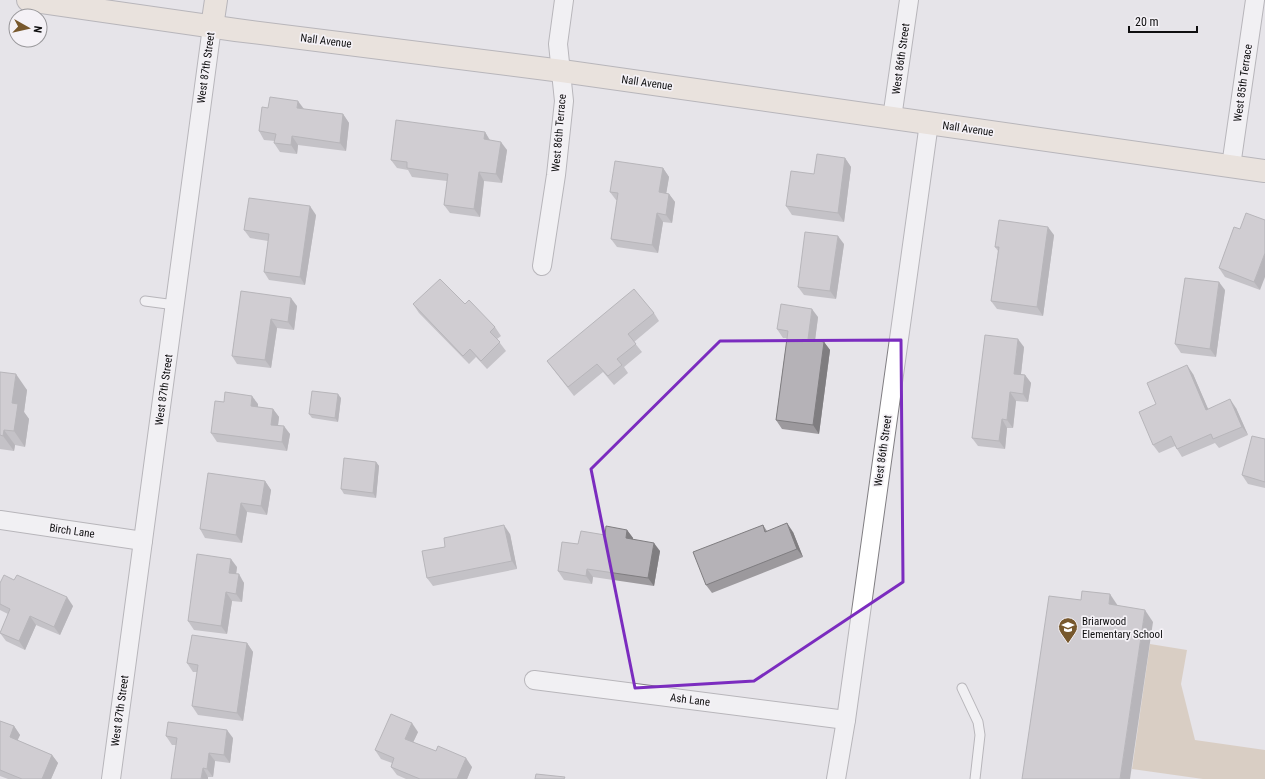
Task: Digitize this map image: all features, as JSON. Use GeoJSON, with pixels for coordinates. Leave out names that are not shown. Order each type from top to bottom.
{"type":"FeatureCollection","features":[{"type":"Feature","properties":{"kind":"main road","name":"Nall Avenue"},"geometry":{"type":"LineString","coordinates":[[28,0],[212,26],[562,71],[1265,171]]}},
{"type":"Feature","properties":{"kind":"main road","name":"West 87th Street"},"geometry":{"type":"LineString","coordinates":[[212,26],[216,0]]}},
{"type":"Feature","properties":{"kind":"street","name":"West 86th Terrace"},"geometry":{"type":"LineString","coordinates":[[542,266],[556,175],[564,101],[558,44],[564,0]]}},
{"type":"Feature","properties":{"kind":"street","name":"West 86th Street"},"geometry":{"type":"LineString","coordinates":[[892,118],[909,0]]}},
{"type":"Feature","properties":{"kind":"street","name":"West 85th Terrace"},"geometry":{"type":"LineString","coordinates":[[1231,166],[1255,0]]}},
{"type":"Feature","properties":{"kind":"street","name":"West 87th Street"},"geometry":{"type":"LineString","coordinates":[[111,779],[212,26]]}},
{"type":"Feature","properties":{"kind":"street","name":"West 86th Street"},"geometry":{"type":"LineString","coordinates":[[836,779],[846,720],[929,123]]}},
{"type":"Feature","properties":{"kind":"street","name":"Birch Lane"},"geometry":{"type":"LineString","coordinates":[[0,520],[143,541]]}},
{"type":"Feature","properties":{"kind":"street","name":"Ash Lane"},"geometry":{"type":"LineString","coordinates":[[534,680],[846,720]]}},
{"type":"Feature","properties":{"kind":"lane"},"geometry":{"type":"LineString","coordinates":[[145,301],[175,305]]}},
{"type":"Feature","properties":{"kind":"lane"},"geometry":{"type":"LineString","coordinates":[[962,688],[978,722],[980,735],[975,779]]}},
{"type":"Feature","properties":{"kind":"highlighted area"},"geometry":{"type":"Polygon","coordinates":[[[901,340],[903,582],[754,681],[635,688],[591,469],[720,341],[901,340]]]}},
{"type":"Feature","properties":{"kind":"shaded area"},"geometry":{"type":"Polygon","coordinates":[[[1150,644],[1187,650],[1181,684],[1195,740],[1265,750],[1265,779],[1203,779],[1132,769],[1150,644]]]}},
{"type":"Feature","properties":{"kind":"building"},"geometry":{"type":"Polygon","coordinates":[[[270,97],[298,101],[297,108],[343,114],[340,143],[292,136],[291,145],[274,143],[276,134],[259,131],[262,107],[268,108],[270,97]]]}},
{"type":"Feature","properties":{"kind":"building"},"geometry":{"type":"Polygon","coordinates":[[[396,120],[485,132],[484,139],[501,142],[496,174],[479,172],[474,209],[444,205],[448,174],[407,168],[407,162],[391,160],[396,120]]]}},
{"type":"Feature","properties":{"kind":"building"},"geometry":{"type":"Polygon","coordinates":[[[817,154],[845,158],[838,213],[786,206],[791,171],[814,174],[817,154]]]}},
{"type":"Feature","properties":{"kind":"building"},"geometry":{"type":"Polygon","coordinates":[[[615,161],[663,168],[659,192],[669,194],[666,215],[657,213],[652,245],[611,239],[618,193],[610,192],[615,161]]]}},
{"type":"Feature","properties":{"kind":"building"},"geometry":{"type":"Polygon","coordinates":[[[249,198],[310,206],[300,277],[264,272],[269,234],[244,230],[249,198]]]}},
{"type":"Feature","properties":{"kind":"building"},"geometry":{"type":"Polygon","coordinates":[[[1246,213],[1265,220],[1265,253],[1254,282],[1219,268],[1234,227],[1240,229],[1246,213]]]}},
{"type":"Feature","properties":{"kind":"building"},"geometry":{"type":"Polygon","coordinates":[[[999,220],[1048,227],[1037,307],[991,301],[999,247],[995,247],[999,220]]]}},
{"type":"Feature","properties":{"kind":"building"},"geometry":{"type":"Polygon","coordinates":[[[805,232],[838,236],[830,291],[798,287],[805,232]]]}},
{"type":"Feature","properties":{"kind":"building"},"geometry":{"type":"Polygon","coordinates":[[[1185,278],[1219,282],[1210,349],[1175,344],[1185,278]]]}},
{"type":"Feature","properties":{"kind":"building"},"geometry":{"type":"Polygon","coordinates":[[[440,279],[465,304],[469,300],[495,327],[490,332],[500,342],[481,361],[470,349],[463,356],[413,304],[440,279]]]}},
{"type":"Feature","properties":{"kind":"building"},"geometry":{"type":"Polygon","coordinates":[[[634,289],[654,313],[628,334],[636,344],[617,359],[622,365],[608,376],[597,364],[568,387],[547,361],[634,289]]]}},
{"type":"Feature","properties":{"kind":"building"},"geometry":{"type":"Polygon","coordinates":[[[241,291],[291,298],[288,322],[271,319],[265,360],[232,356],[241,291]]]}},
{"type":"Feature","properties":{"kind":"building"},"geometry":{"type":"Polygon","coordinates":[[[781,304],[812,309],[808,339],[824,342],[813,425],[776,420],[788,331],[777,329],[781,304]]]}},
{"type":"Feature","properties":{"kind":"building"},"geometry":{"type":"Polygon","coordinates":[[[985,335],[1018,339],[1014,374],[1025,375],[1023,394],[1010,392],[1007,420],[1002,419],[999,441],[972,438],[985,335]]]}},
{"type":"Feature","properties":{"kind":"building"},"geometry":{"type":"Polygon","coordinates":[[[1187,365],[1206,410],[1230,399],[1242,427],[1213,439],[1211,434],[1177,449],[1171,436],[1153,445],[1139,412],[1156,404],[1147,383],[1187,365]]]}},
{"type":"Feature","properties":{"kind":"building"},"geometry":{"type":"Polygon","coordinates":[[[0,372],[16,374],[12,403],[18,404],[14,431],[4,430],[3,436],[0,435],[0,372]]]}},
{"type":"Feature","properties":{"kind":"building"},"geometry":{"type":"Polygon","coordinates":[[[312,391],[338,394],[335,418],[309,414],[312,391]]]}},
{"type":"Feature","properties":{"kind":"building"},"geometry":{"type":"Polygon","coordinates":[[[225,392],[252,396],[251,406],[273,409],[271,425],[284,426],[282,442],[211,433],[215,401],[224,402],[225,392]]]}},
{"type":"Feature","properties":{"kind":"building"},"geometry":{"type":"Polygon","coordinates":[[[1252,436],[1265,439],[1265,482],[1242,475],[1252,436]]]}},
{"type":"Feature","properties":{"kind":"building"},"geometry":{"type":"Polygon","coordinates":[[[344,458],[376,462],[373,493],[341,489],[344,458]]]}},
{"type":"Feature","properties":{"kind":"building"},"geometry":{"type":"Polygon","coordinates":[[[208,473],[265,481],[261,506],[241,503],[236,535],[200,529],[208,473]]]}},
{"type":"Feature","properties":{"kind":"building"},"geometry":{"type":"Polygon","coordinates":[[[787,523],[797,549],[706,585],[693,552],[763,525],[765,532],[787,523]]]}},
{"type":"Feature","properties":{"kind":"building"},"geometry":{"type":"Polygon","coordinates":[[[504,525],[512,561],[427,578],[422,551],[445,547],[444,538],[504,525]]]}},
{"type":"Feature","properties":{"kind":"building"},"geometry":{"type":"Polygon","coordinates":[[[606,526],[627,530],[626,538],[654,543],[648,578],[587,569],[586,576],[558,571],[562,542],[578,544],[581,531],[605,535],[606,526]]]}},
{"type":"Feature","properties":{"kind":"building"},"geometry":{"type":"Polygon","coordinates":[[[197,554],[231,559],[229,573],[239,574],[236,594],[226,592],[221,626],[188,621],[197,554]]]}},
{"type":"Feature","properties":{"kind":"building"},"geometry":{"type":"Polygon","coordinates":[[[4,575],[14,580],[17,575],[67,597],[54,627],[30,616],[19,641],[0,633],[10,609],[0,604],[0,583],[4,575]]]}},
{"type":"Feature","properties":{"kind":"building","name":"Briarwood Elementary School"},"geometry":{"type":"Polygon","coordinates":[[[1082,591],[1110,594],[1109,604],[1145,610],[1120,779],[1022,779],[1049,596],[1081,600],[1082,591]]]}},
{"type":"Feature","properties":{"kind":"building"},"geometry":{"type":"Polygon","coordinates":[[[192,635],[247,643],[237,713],[192,706],[198,665],[187,663],[192,635]]]}},
{"type":"Feature","properties":{"kind":"building"},"geometry":{"type":"Polygon","coordinates":[[[391,714],[412,723],[405,739],[436,751],[438,746],[466,758],[457,779],[420,779],[391,767],[394,758],[375,750],[391,714]]]}},
{"type":"Feature","properties":{"kind":"building"},"geometry":{"type":"Polygon","coordinates":[[[0,721],[14,726],[10,737],[52,755],[42,779],[22,779],[0,770],[0,721]]]}},
{"type":"Feature","properties":{"kind":"building"},"geometry":{"type":"Polygon","coordinates":[[[168,722],[227,730],[224,755],[209,753],[207,769],[203,768],[201,779],[171,779],[177,738],[166,736],[168,722]]]}},
{"type":"Feature","properties":{"kind":"building"},"geometry":{"type":"Polygon","coordinates":[[[536,774],[565,777],[564,779],[535,779],[536,774]]]}},
{"type":"Feature","properties":{"kind":"place","name":"Briarwood Elementary School"},"geometry":{"type":"Point","coordinates":[1068,644]}}]}
